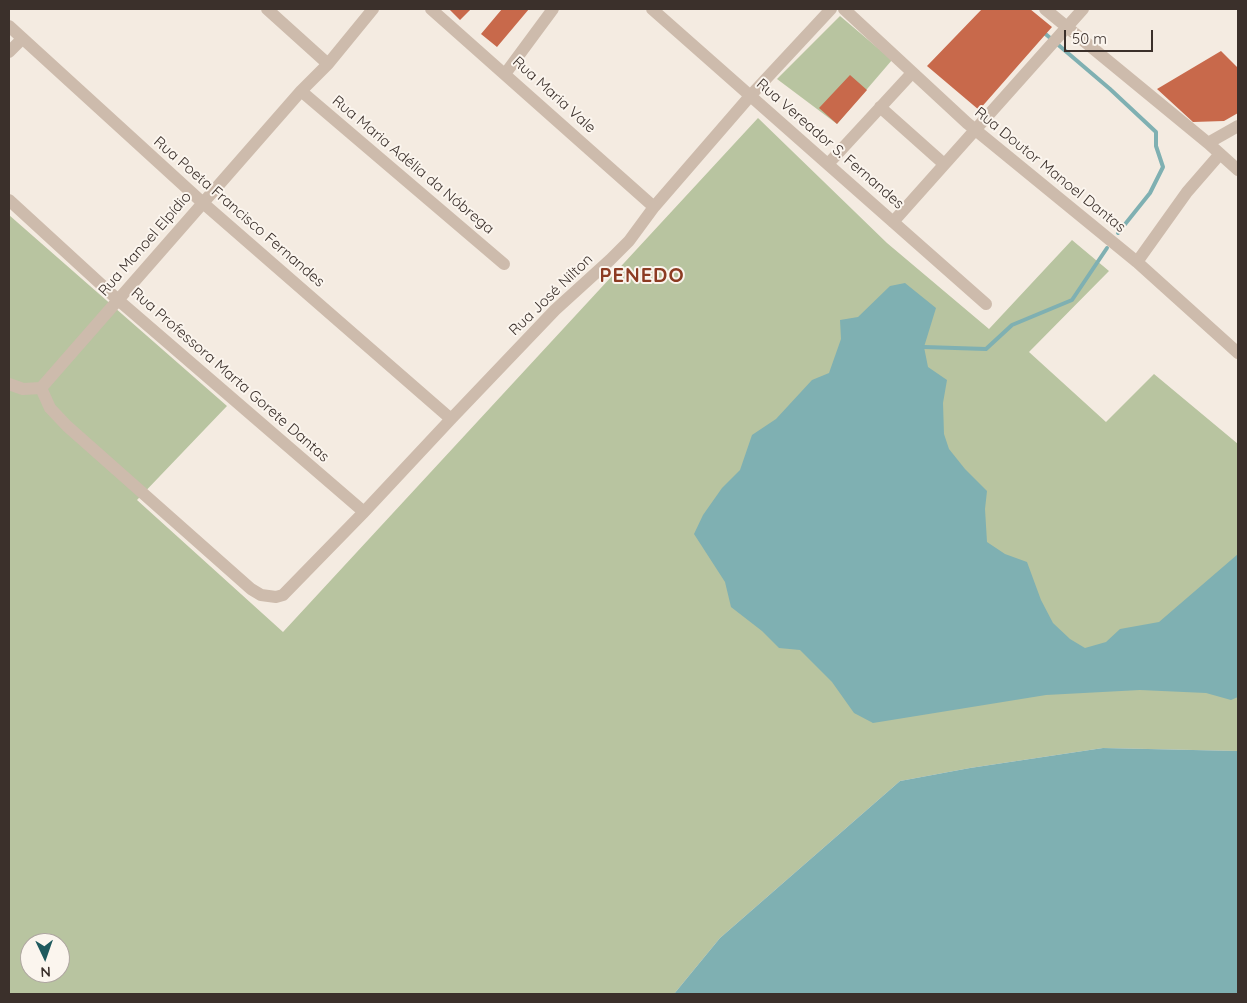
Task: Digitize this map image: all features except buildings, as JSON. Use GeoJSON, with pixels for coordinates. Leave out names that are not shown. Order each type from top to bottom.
{"type":"FeatureCollection","features":[{"type":"Feature","properties":{"kind":"street"},"geometry":{"type":"LineString","coordinates":[[267,9],[328,64]]}},
{"type":"Feature","properties":{"kind":"street","name":"Rua Manoel Elpídio"},"geometry":{"type":"LineString","coordinates":[[41,388],[301,91],[328,64],[373,9]]}},
{"type":"Feature","properties":{"kind":"street","name":"Rua Maria Vale"},"geometry":{"type":"LineString","coordinates":[[431,9],[654,207]]}},
{"type":"Feature","properties":{"kind":"street"},"geometry":{"type":"LineString","coordinates":[[505,74],[553,9]]}},
{"type":"Feature","properties":{"kind":"street","name":"Rua Vereador S. Fernandes"},"geometry":{"type":"LineString","coordinates":[[652,9],[986,304]]}},
{"type":"Feature","properties":{"kind":"street","name":"Rua José Nilton"},"geometry":{"type":"LineString","coordinates":[[41,388],[50,408],[67,426],[251,589],[261,595],[276,597],[283,595],[555,310],[616,254],[750,95],[831,9]]}},
{"type":"Feature","properties":{"kind":"street","name":"Rua Doutor Manoel Dantas"},"geometry":{"type":"LineString","coordinates":[[844,9],[974,129],[1137,262],[1238,353]]}},
{"type":"Feature","properties":{"kind":"street"},"geometry":{"type":"LineString","coordinates":[[1045,9],[1064,31],[1208,143],[1238,170]]}},
{"type":"Feature","properties":{"kind":"street"},"geometry":{"type":"LineString","coordinates":[[893,222],[1083,9]]}},
{"type":"Feature","properties":{"kind":"street","name":"Rua Poeta Francisco Fernandes"},"geometry":{"type":"LineString","coordinates":[[9,26],[203,203],[451,419]]}},
{"type":"Feature","properties":{"kind":"street"},"geometry":{"type":"LineString","coordinates":[[9,52],[22,39]]}},
{"type":"Feature","properties":{"kind":"street"},"geometry":{"type":"LineString","coordinates":[[828,164],[912,72]]}},
{"type":"Feature","properties":{"kind":"street","name":"Rua Maria Adélia da Nóbrega"},"geometry":{"type":"LineString","coordinates":[[301,91],[504,264]]}},
{"type":"Feature","properties":{"kind":"street"},"geometry":{"type":"LineString","coordinates":[[880,107],[944,164]]}},
{"type":"Feature","properties":{"kind":"street"},"geometry":{"type":"LineString","coordinates":[[1208,143],[1238,126]]}},
{"type":"Feature","properties":{"kind":"street"},"geometry":{"type":"LineString","coordinates":[[1137,262],[1187,192],[1220,154]]}},
{"type":"Feature","properties":{"kind":"street","name":"Rua Professora Marta Gorete Dantas"},"geometry":{"type":"LineString","coordinates":[[9,200],[117,300],[364,512]]}},
{"type":"Feature","properties":{"kind":"street"},"geometry":{"type":"LineString","coordinates":[[9,384],[23,389],[41,388]]}},
{"type":"Feature","properties":{"kind":"green space"},"geometry":{"type":"Polygon","coordinates":[[[840,16],[892,60],[837,124],[777,79],[840,16]]]}},
{"type":"Feature","properties":{"kind":"green space"},"geometry":{"type":"Polygon","coordinates":[[[758,118],[887,243],[989,329],[1072,240],[1109,271],[1029,352],[1106,422],[1154,374],[1238,444],[1238,751],[1103,748],[970,768],[900,781],[720,938],[674,994],[9,994],[9,215],[227,406],[137,500],[283,632],[758,118]]]}},
{"type":"Feature","properties":{"kind":"water"},"geometry":{"type":"Polygon","coordinates":[[[905,283],[936,308],[924,347],[928,367],[947,380],[943,403],[944,434],[949,449],[965,469],[987,491],[985,509],[987,542],[1005,554],[1027,562],[1041,600],[1053,623],[1070,639],[1085,648],[1106,642],[1120,629],[1159,622],[1238,554],[1238,697],[1231,700],[1206,693],[1140,690],[1046,695],[873,723],[854,713],[832,682],[800,650],[779,648],[762,631],[731,607],[725,582],[694,534],[703,515],[722,488],[740,470],[752,435],[776,419],[812,380],[829,373],[841,339],[840,320],[858,317],[890,286],[905,283]]]}},
{"type":"Feature","properties":{"kind":"water"},"geometry":{"type":"Polygon","coordinates":[[[1103,748],[1238,751],[1238,994],[674,994],[720,938],[900,781],[970,768],[1103,748]]]}},
{"type":"Feature","properties":{"kind":"waterway"},"geometry":{"type":"LineString","coordinates":[[1042,31],[1110,89],[1156,132],[1156,146],[1163,167],[1150,193],[1118,233]]}},
{"type":"Feature","properties":{"kind":"waterway"},"geometry":{"type":"LineString","coordinates":[[924,347],[986,349],[1012,325],[1072,300],[1107,248]]}},
{"type":"Feature","properties":{"kind":"district","name":"PENEDO"},"geometry":{"type":"Point","coordinates":[642,276]}}]}
